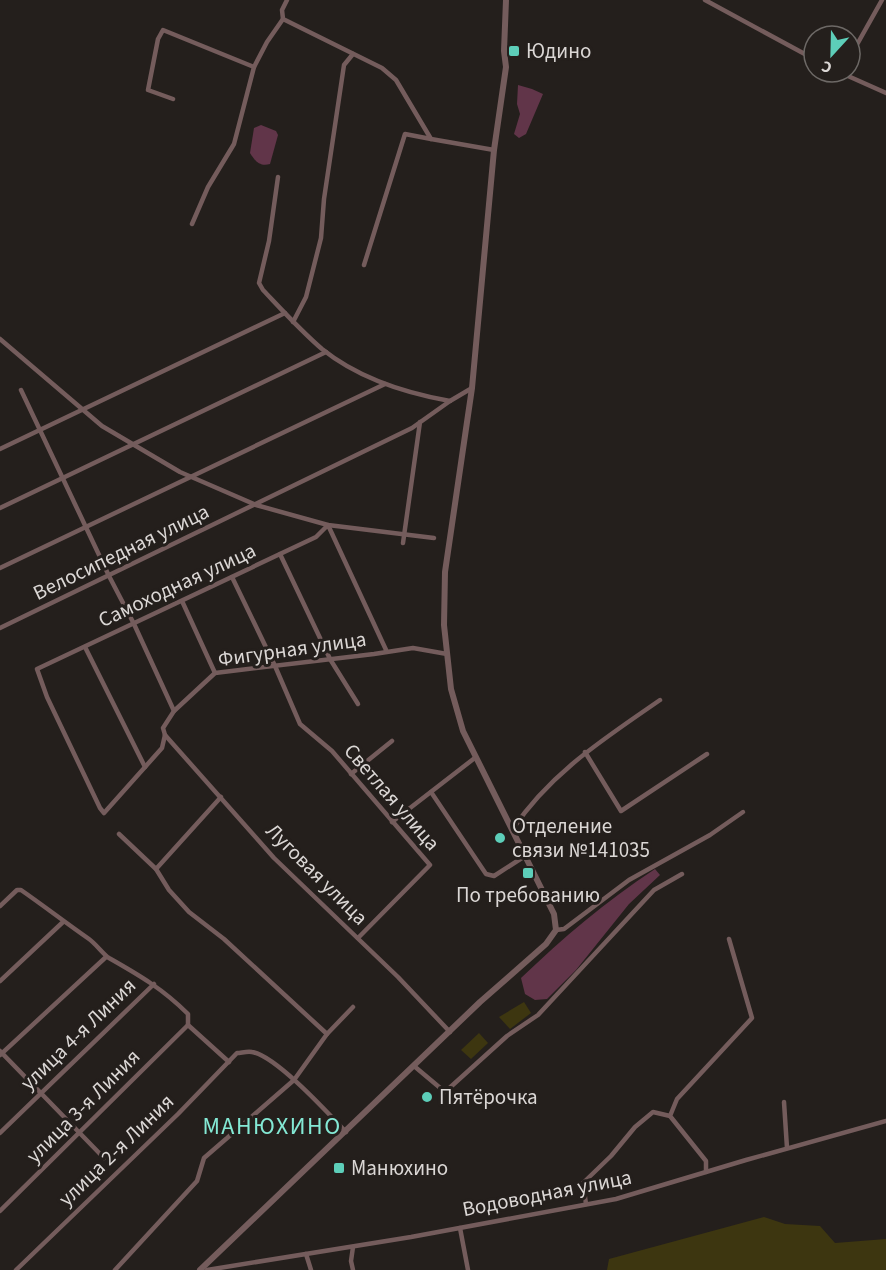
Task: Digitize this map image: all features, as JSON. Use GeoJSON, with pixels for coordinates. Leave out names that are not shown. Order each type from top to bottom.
{"type":"FeatureCollection","features":[{"type":"Feature","properties":{"kind":"street"},"geometry":{"type":"LineString","coordinates":[[192,224],[208,188],[234,144],[254,67],[267,42],[283,20],[282,10],[287,0]]}},
{"type":"Feature","properties":{"kind":"street"},"geometry":{"type":"LineString","coordinates":[[200,1270],[450,1032],[546,945],[556,930],[554,914],[476,758],[457,713],[447,654],[443,607],[445,572],[472,388],[494,150],[506,67],[504,51],[506,0]]}},
{"type":"Feature","properties":{"kind":"street"},"geometry":{"type":"LineString","coordinates":[[705,0],[802,53]]}},
{"type":"Feature","properties":{"kind":"street"},"geometry":{"type":"LineString","coordinates":[[862,36],[882,0]]}},
{"type":"Feature","properties":{"kind":"street"},"geometry":{"type":"LineString","coordinates":[[283,20],[382,68],[396,81],[431,139]]}},
{"type":"Feature","properties":{"kind":"street"},"geometry":{"type":"LineString","coordinates":[[173,99],[148,90],[158,39],[163,30],[254,67]]}},
{"type":"Feature","properties":{"kind":"street"},"geometry":{"type":"LineString","coordinates":[[293,322],[306,297],[321,238],[324,199],[345,65],[353,54]]}},
{"type":"Feature","properties":{"kind":"street"},"geometry":{"type":"LineString","coordinates":[[862,81],[885,90]]}},
{"type":"Feature","properties":{"kind":"street"},"geometry":{"type":"LineString","coordinates":[[364,265],[405,134],[494,150]]}},
{"type":"Feature","properties":{"kind":"street"},"geometry":{"type":"LineString","coordinates":[[278,177],[269,241],[259,284],[293,322],[326,352],[364,375],[385,384],[430,397],[450,400]]}},
{"type":"Feature","properties":{"kind":"street"},"geometry":{"type":"LineString","coordinates":[[0,449],[285,313]]}},
{"type":"Feature","properties":{"kind":"street"},"geometry":{"type":"LineString","coordinates":[[0,339],[102,426],[190,477],[256,505],[328,525],[434,538]]}},
{"type":"Feature","properties":{"kind":"street"},"geometry":{"type":"LineString","coordinates":[[0,508],[326,352]]}},
{"type":"Feature","properties":{"kind":"street"},"geometry":{"type":"LineString","coordinates":[[0,568],[385,384]]}},
{"type":"Feature","properties":{"kind":"street","name":"Велосипедная улица"},"geometry":{"type":"LineString","coordinates":[[0,628],[412,428],[450,400],[472,388]]}},
{"type":"Feature","properties":{"kind":"street"},"geometry":{"type":"LineString","coordinates":[[21,390],[174,711]]}},
{"type":"Feature","properties":{"kind":"street"},"geometry":{"type":"LineString","coordinates":[[403,543],[420,422]]}},
{"type":"Feature","properties":{"kind":"street"},"geometry":{"type":"LineString","coordinates":[[328,525],[387,652]]}},
{"type":"Feature","properties":{"kind":"street","name":"Самоходная улица"},"geometry":{"type":"LineString","coordinates":[[104,813],[47,697],[37,669],[316,537],[328,525]]}},
{"type":"Feature","properties":{"kind":"street"},"geometry":{"type":"LineString","coordinates":[[280,554],[330,659],[358,704]]}},
{"type":"Feature","properties":{"kind":"street","name":"Светлая улица"},"geometry":{"type":"LineString","coordinates":[[232,577],[300,724],[332,751],[430,865],[358,938]]}},
{"type":"Feature","properties":{"kind":"street"},"geometry":{"type":"LineString","coordinates":[[182,601],[215,673]]}},
{"type":"Feature","properties":{"kind":"street"},"geometry":{"type":"LineString","coordinates":[[85,647],[145,767]]}},
{"type":"Feature","properties":{"kind":"street","name":"Фигурная улица"},"geometry":{"type":"LineString","coordinates":[[104,813],[162,748],[165,735],[163,728],[174,711],[215,673],[413,648],[447,654]]}},
{"type":"Feature","properties":{"kind":"street"},"geometry":{"type":"LineString","coordinates":[[512,830],[527,808],[585,752],[660,700]]}},
{"type":"Feature","properties":{"kind":"street","name":"Луговая улица"},"geometry":{"type":"LineString","coordinates":[[165,735],[274,858],[398,977],[450,1032]]}},
{"type":"Feature","properties":{"kind":"street"},"geometry":{"type":"LineString","coordinates":[[351,774],[393,741]]}},
{"type":"Feature","properties":{"kind":"street"},"geometry":{"type":"LineString","coordinates":[[585,752],[621,811],[707,754]]}},
{"type":"Feature","properties":{"kind":"street"},"geometry":{"type":"LineString","coordinates":[[392,822],[476,758]]}},
{"type":"Feature","properties":{"kind":"street"},"geometry":{"type":"LineString","coordinates":[[431,792],[486,874],[494,876],[525,856]]}},
{"type":"Feature","properties":{"kind":"street"},"geometry":{"type":"LineString","coordinates":[[156,869],[221,797]]}},
{"type":"Feature","properties":{"kind":"street"},"geometry":{"type":"LineString","coordinates":[[556,930],[564,929],[629,880],[710,835],[743,812]]}},
{"type":"Feature","properties":{"kind":"street"},"geometry":{"type":"LineString","coordinates":[[119,834],[156,869],[169,890],[189,912],[224,939],[327,1034]]}},
{"type":"Feature","properties":{"kind":"street"},"geometry":{"type":"LineString","coordinates":[[414,1066],[445,1092],[507,1036],[538,1015],[654,890],[682,874]]}},
{"type":"Feature","properties":{"kind":"street"},"geometry":{"type":"LineString","coordinates":[[0,906],[17,890],[21,890],[90,939],[106,957],[124,965],[154,984],[188,1014],[188,1025],[229,1062]]}},
{"type":"Feature","properties":{"kind":"street"},"geometry":{"type":"LineString","coordinates":[[0,981],[63,922]]}},
{"type":"Feature","properties":{"kind":"street"},"geometry":{"type":"LineString","coordinates":[[670,1116],[677,1099],[752,1018],[729,939]]}},
{"type":"Feature","properties":{"kind":"street"},"geometry":{"type":"LineString","coordinates":[[104,1158],[1,1053],[106,957]]}},
{"type":"Feature","properties":{"kind":"street","name":"улица 4-я Линия"},"geometry":{"type":"LineString","coordinates":[[0,1133],[154,984]]}},
{"type":"Feature","properties":{"kind":"street"},"geometry":{"type":"LineString","coordinates":[[115,1270],[197,1181],[204,1158],[294,1080],[327,1034],[353,1007]]}},
{"type":"Feature","properties":{"kind":"street","name":"улица 3-я Линия"},"geometry":{"type":"LineString","coordinates":[[0,1211],[188,1025]]}},
{"type":"Feature","properties":{"kind":"street","name":"улица 2-я Линия"},"geometry":{"type":"LineString","coordinates":[[16,1270],[178,1114],[237,1053],[251,1052],[265,1058],[294,1080]]}},
{"type":"Feature","properties":{"kind":"street"},"geometry":{"type":"LineString","coordinates":[[294,1080],[346,1132]]}},
{"type":"Feature","properties":{"kind":"street"},"geometry":{"type":"LineString","coordinates":[[783,1102],[787,1148]]}},
{"type":"Feature","properties":{"kind":"street"},"geometry":{"type":"LineString","coordinates":[[586,1204],[583,1183],[611,1156],[635,1127],[653,1112],[670,1116],[706,1161],[706,1172]]}},
{"type":"Feature","properties":{"kind":"street","name":"Водоводная улица"},"geometry":{"type":"LineString","coordinates":[[207,1270],[460,1228],[616,1199],[886,1121]]}},
{"type":"Feature","properties":{"kind":"street"},"geometry":{"type":"LineString","coordinates":[[460,1228],[468,1270]]}},
{"type":"Feature","properties":{"kind":"street"},"geometry":{"type":"LineString","coordinates":[[353,1246],[351,1261],[353,1270]]}},
{"type":"Feature","properties":{"kind":"street"},"geometry":{"type":"LineString","coordinates":[[306,1254],[311,1270]]}},
{"type":"Feature","properties":{"kind":"street"},"geometry":{"type":"LineString","coordinates":[[224,1268],[233,1270]]}},
{"type":"Feature","properties":{"kind":"shaded area"},"geometry":{"type":"Polygon","coordinates":[[[518,85],[543,94],[526,134],[519,138],[514,134],[520,114],[517,104],[518,85]]]}},
{"type":"Feature","properties":{"kind":"shaded area"},"geometry":{"type":"Polygon","coordinates":[[[261,125],[276,131],[278,135],[270,164],[266,165],[258,163],[250,153],[254,128],[261,125]]]}},
{"type":"Feature","properties":{"kind":"shaded area"},"geometry":{"type":"Polygon","coordinates":[[[655,869],[660,875],[629,904],[576,970],[547,999],[535,1000],[525,994],[521,978],[585,920],[655,869]]]}},
{"type":"Feature","properties":{"kind":"shaded area"},"geometry":{"type":"Polygon","coordinates":[[[524,1002],[531,1013],[510,1029],[499,1017],[524,1002]]]}},
{"type":"Feature","properties":{"kind":"shaded area"},"geometry":{"type":"Polygon","coordinates":[[[479,1033],[488,1043],[471,1059],[461,1050],[479,1033]]]}},
{"type":"Feature","properties":{"kind":"shaded area"},"geometry":{"type":"Polygon","coordinates":[[[764,1217],[785,1224],[820,1226],[835,1243],[886,1239],[886,1270],[607,1270],[609,1259],[764,1217]]]}},
{"type":"Feature","properties":{"kind":"place","name":"Юдино"},"geometry":{"type":"Point","coordinates":[514,51]}},
{"type":"Feature","properties":{"kind":"place","name":"Отделение связи №141035"},"geometry":{"type":"Point","coordinates":[500,838]}},
{"type":"Feature","properties":{"kind":"place","name":"По требованию"},"geometry":{"type":"Point","coordinates":[528,873]}},
{"type":"Feature","properties":{"kind":"place","name":"Пятёрочка"},"geometry":{"type":"Point","coordinates":[427,1097]}},
{"type":"Feature","properties":{"kind":"place","name":"Манюхино"},"geometry":{"type":"Point","coordinates":[339,1168]}},
{"type":"Feature","properties":{"kind":"district","name":"МАНЮХИНО"},"geometry":{"type":"Point","coordinates":[272,1126]}}]}
